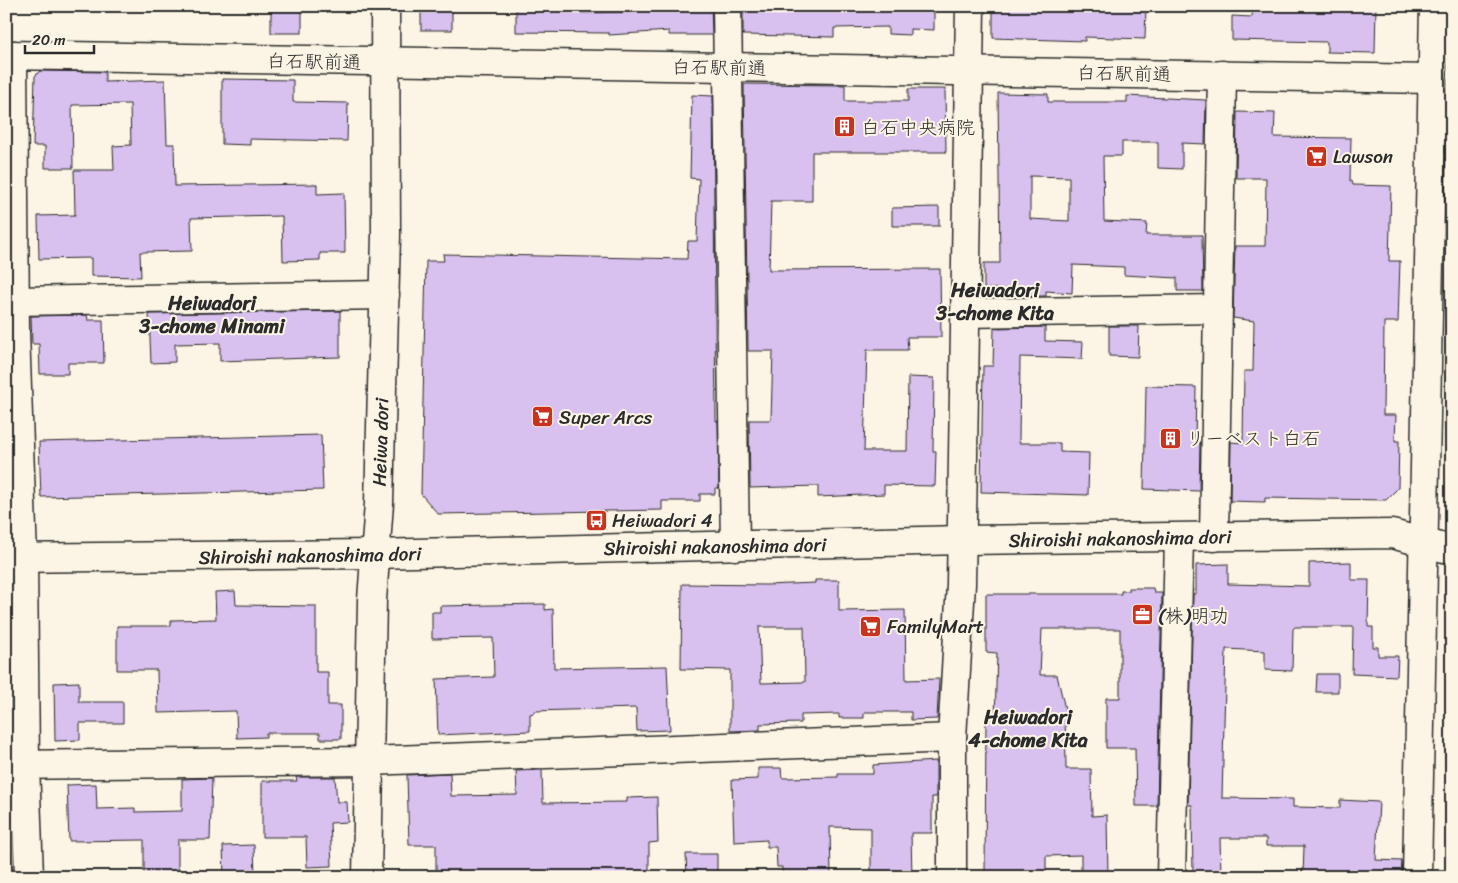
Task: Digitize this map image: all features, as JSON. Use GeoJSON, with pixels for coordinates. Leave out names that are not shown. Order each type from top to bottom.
{"type":"FeatureCollection","features":[{"type":"Feature","properties":{"kind":"street","name":"Heiwa dori"},"geometry":{"type":"LineString","coordinates":[[367,877],[374,554],[378,503],[384,295],[385,6]]}},
{"type":"Feature","properties":{"kind":"street"},"geometry":{"type":"LineString","coordinates":[[727,6],[736,546]]}},
{"type":"Feature","properties":{"kind":"street"},"geometry":{"type":"LineString","coordinates":[[952,877],[952,738],[962,540],[970,6]]}},
{"type":"Feature","properties":{"kind":"street"},"geometry":{"type":"LineString","coordinates":[[1417,877],[1423,543],[1441,234],[1432,79],[1434,6]]}},
{"type":"Feature","properties":{"kind":"street","name":"白石駅前通"},"geometry":{"type":"LineString","coordinates":[[10,55],[1432,79]]}},
{"type":"Feature","properties":{"kind":"street"},"geometry":{"type":"LineString","coordinates":[[10,55],[14,301],[11,332],[16,764],[29,877]]}},
{"type":"Feature","properties":{"kind":"street"},"geometry":{"type":"LineString","coordinates":[[1214,537],[1222,75]]}},
{"type":"Feature","properties":{"kind":"street"},"geometry":{"type":"LineString","coordinates":[[14,301],[384,295]]}},
{"type":"Feature","properties":{"kind":"street"},"geometry":{"type":"LineString","coordinates":[[965,314],[1218,309]]}},
{"type":"Feature","properties":{"kind":"street","name":"Shiroishi nakanoshima dori"},"geometry":{"type":"LineString","coordinates":[[15,558],[374,554],[962,540],[1392,534],[1423,543],[1452,548]]}},
{"type":"Feature","properties":{"kind":"street"},"geometry":{"type":"LineString","coordinates":[[1171,877],[1179,538]]}},
{"type":"Feature","properties":{"kind":"street"},"geometry":{"type":"LineString","coordinates":[[16,764],[369,761],[952,738]]}},
{"type":"Feature","properties":{"kind":"building"},"geometry":{"type":"Polygon","coordinates":[[[271,6],[302,6],[302,33],[271,33],[271,6]]]}},
{"type":"Feature","properties":{"kind":"building"},"geometry":{"type":"Polygon","coordinates":[[[421,6],[452,6],[452,30],[421,30],[421,6]]]}},
{"type":"Feature","properties":{"kind":"building"},"geometry":{"type":"Polygon","coordinates":[[[516,6],[582,6],[582,13],[631,12],[631,6],[711,6],[712,35],[669,35],[669,31],[609,35],[609,33],[516,32],[516,6]]]}},
{"type":"Feature","properties":{"kind":"building"},"geometry":{"type":"Polygon","coordinates":[[[792,6],[934,6],[934,30],[910,29],[910,35],[888,34],[888,27],[834,28],[834,37],[743,35],[743,11],[792,11],[792,6]]]}},
{"type":"Feature","properties":{"kind":"building"},"geometry":{"type":"Polygon","coordinates":[[[993,6],[1146,6],[1145,39],[1085,37],[1085,41],[993,38],[993,6]]]}},
{"type":"Feature","properties":{"kind":"building"},"geometry":{"type":"Polygon","coordinates":[[[1253,6],[1376,6],[1375,53],[1327,52],[1327,42],[1232,40],[1232,16],[1252,17],[1253,6]]]}},
{"type":"Feature","properties":{"kind":"building"},"geometry":{"type":"Polygon","coordinates":[[[40,71],[105,72],[105,82],[165,80],[167,144],[174,144],[175,186],[317,184],[317,194],[344,193],[345,253],[320,253],[320,260],[283,261],[282,216],[191,218],[192,251],[140,252],[141,277],[91,276],[91,258],[39,259],[38,216],[75,215],[74,170],[114,170],[113,146],[131,145],[130,104],[72,105],[73,168],[45,168],[45,146],[33,146],[35,76],[40,71]]]}},
{"type":"Feature","properties":{"kind":"building"},"geometry":{"type":"Polygon","coordinates":[[[222,79],[293,80],[293,102],[348,103],[347,141],[250,139],[250,145],[222,144],[222,79]]]}},
{"type":"Feature","properties":{"kind":"building"},"geometry":{"type":"Polygon","coordinates":[[[744,84],[845,85],[845,101],[908,101],[908,89],[945,89],[946,152],[812,152],[812,201],[771,201],[769,270],[940,269],[941,337],[907,337],[908,350],[867,350],[864,451],[907,451],[908,377],[934,378],[933,451],[936,451],[935,486],[884,485],[884,494],[818,497],[818,486],[750,488],[749,420],[771,420],[773,351],[748,351],[744,84]]]}},
{"type":"Feature","properties":{"kind":"building"},"geometry":{"type":"Polygon","coordinates":[[[998,93],[1048,94],[1048,102],[1127,102],[1127,96],[1206,100],[1205,144],[1182,143],[1182,169],[1158,168],[1158,142],[1122,142],[1122,156],[1103,156],[1104,221],[1147,223],[1146,235],[1202,235],[1203,291],[1177,291],[1177,278],[1124,275],[1124,267],[1073,265],[1072,293],[1046,291],[1046,296],[1000,297],[1000,289],[984,289],[984,263],[1000,263],[998,93]],[[1030,176],[1030,219],[1069,221],[1069,177],[1030,176]]]}},
{"type":"Feature","properties":{"kind":"building","name":"Super Arcs"},"geometry":{"type":"Polygon","coordinates":[[[692,95],[713,96],[716,421],[718,421],[719,488],[715,488],[715,494],[700,494],[700,501],[662,501],[662,510],[438,514],[421,494],[426,261],[444,261],[443,254],[687,259],[688,241],[697,241],[699,179],[690,178],[692,95]]]}},
{"type":"Feature","properties":{"kind":"building"},"geometry":{"type":"Polygon","coordinates":[[[1237,112],[1275,113],[1274,137],[1351,138],[1350,181],[1352,181],[1353,185],[1391,186],[1389,261],[1400,261],[1398,322],[1384,322],[1383,415],[1396,415],[1395,441],[1399,441],[1398,488],[1386,500],[1265,498],[1265,502],[1230,501],[1231,442],[1243,443],[1244,371],[1253,371],[1254,321],[1233,318],[1235,246],[1265,246],[1266,178],[1236,178],[1237,112]]]}},
{"type":"Feature","properties":{"kind":"building"},"geometry":{"type":"Polygon","coordinates":[[[939,207],[939,226],[892,226],[892,208],[939,207]]]}},
{"type":"Feature","properties":{"kind":"building"},"geometry":{"type":"Polygon","coordinates":[[[340,311],[340,357],[220,361],[220,343],[175,344],[175,362],[151,363],[149,314],[340,311]]]}},
{"type":"Feature","properties":{"kind":"building"},"geometry":{"type":"Polygon","coordinates":[[[87,315],[88,320],[103,320],[104,363],[68,363],[68,374],[40,374],[39,344],[32,344],[31,316],[87,315]]]}},
{"type":"Feature","properties":{"kind":"building"},"geometry":{"type":"Polygon","coordinates":[[[1109,326],[1139,326],[1138,357],[1109,356],[1109,326]]]}},
{"type":"Feature","properties":{"kind":"building"},"geometry":{"type":"Polygon","coordinates":[[[1045,327],[1045,341],[1083,342],[1082,359],[1020,357],[1019,443],[1060,443],[1060,452],[1089,453],[1088,495],[981,492],[983,366],[993,366],[994,328],[1045,327]]]}},
{"type":"Feature","properties":{"kind":"building","name":"リーベスト白石"},"geometry":{"type":"Polygon","coordinates":[[[1146,386],[1196,387],[1195,442],[1200,442],[1199,491],[1144,489],[1146,386]]]}},
{"type":"Feature","properties":{"kind":"building"},"geometry":{"type":"Polygon","coordinates":[[[321,435],[323,490],[41,497],[39,442],[321,435]]]}},
{"type":"Feature","properties":{"kind":"building"},"geometry":{"type":"Polygon","coordinates":[[[1351,562],[1351,580],[1369,580],[1368,627],[1373,627],[1373,647],[1378,647],[1378,656],[1398,656],[1397,676],[1352,674],[1353,627],[1295,627],[1293,629],[1292,671],[1265,670],[1265,651],[1226,649],[1222,798],[1293,799],[1293,807],[1340,808],[1340,800],[1379,802],[1376,860],[1402,861],[1401,877],[1303,877],[1304,846],[1266,846],[1266,838],[1220,838],[1221,875],[1193,877],[1192,805],[1188,805],[1193,594],[1196,594],[1196,565],[1228,564],[1228,584],[1309,586],[1309,563],[1351,562]]]}},
{"type":"Feature","properties":{"kind":"building"},"geometry":{"type":"Polygon","coordinates":[[[815,580],[839,580],[839,611],[905,610],[906,680],[939,679],[937,719],[911,720],[911,712],[864,712],[864,718],[839,718],[839,714],[801,715],[801,723],[760,724],[760,730],[730,731],[730,670],[681,669],[682,584],[766,585],[815,583],[815,580]],[[759,627],[761,683],[805,682],[804,627],[759,627]]]}},
{"type":"Feature","properties":{"kind":"building"},"geometry":{"type":"Polygon","coordinates":[[[1129,588],[1153,588],[1154,593],[1162,593],[1157,806],[1136,806],[1135,748],[1106,748],[1106,698],[1120,698],[1120,629],[1042,629],[1040,675],[1057,675],[1065,709],[1066,769],[1091,769],[1092,816],[1107,815],[1108,877],[1081,877],[1081,855],[1046,856],[1046,877],[985,877],[986,719],[995,719],[997,653],[986,652],[986,594],[1121,594],[1121,591],[1129,591],[1129,588]]]}},
{"type":"Feature","properties":{"kind":"building"},"geometry":{"type":"Polygon","coordinates":[[[235,591],[236,605],[316,606],[316,672],[328,672],[328,705],[341,705],[341,739],[320,739],[320,733],[266,733],[266,737],[237,738],[236,711],[158,713],[157,670],[117,670],[117,626],[171,626],[171,620],[216,619],[215,592],[235,591]]]}},
{"type":"Feature","properties":{"kind":"building"},"geometry":{"type":"Polygon","coordinates":[[[545,604],[545,610],[553,609],[554,668],[667,666],[670,730],[637,731],[636,708],[534,711],[534,713],[530,714],[530,731],[438,735],[436,679],[494,677],[493,638],[432,639],[432,612],[440,612],[440,606],[545,604]]]}},
{"type":"Feature","properties":{"kind":"building"},"geometry":{"type":"Polygon","coordinates":[[[1317,674],[1338,674],[1338,692],[1316,692],[1317,674]]]}},
{"type":"Feature","properties":{"kind":"building"},"geometry":{"type":"Polygon","coordinates":[[[79,682],[79,702],[123,702],[123,723],[80,723],[80,740],[55,741],[54,683],[79,682]]]}},
{"type":"Feature","properties":{"kind":"building"},"geometry":{"type":"Polygon","coordinates":[[[936,761],[936,797],[932,797],[932,833],[911,833],[912,877],[881,877],[881,872],[871,872],[871,828],[830,827],[831,877],[782,877],[782,867],[777,867],[776,847],[767,847],[767,840],[734,842],[732,780],[758,779],[758,768],[781,768],[782,778],[838,777],[838,774],[873,774],[873,765],[936,761]]]}},
{"type":"Feature","properties":{"kind":"building"},"geometry":{"type":"Polygon","coordinates":[[[542,770],[543,803],[627,802],[627,798],[657,797],[658,842],[649,843],[649,877],[436,877],[436,845],[409,845],[407,775],[450,773],[451,796],[517,795],[516,771],[542,770]]]}},
{"type":"Feature","properties":{"kind":"building"},"geometry":{"type":"Polygon","coordinates":[[[296,777],[335,777],[337,802],[347,802],[348,822],[330,823],[332,866],[307,867],[306,837],[262,837],[262,781],[297,781],[296,777]]]}},
{"type":"Feature","properties":{"kind":"building"},"geometry":{"type":"Polygon","coordinates":[[[212,778],[210,840],[178,840],[178,877],[144,877],[144,840],[69,841],[67,785],[96,784],[97,809],[135,808],[135,812],[182,811],[182,779],[212,778]]]}},
{"type":"Feature","properties":{"kind":"building"},"geometry":{"type":"Polygon","coordinates":[[[254,845],[255,877],[224,877],[223,846],[254,845]]]}},
{"type":"Feature","properties":{"kind":"building"},"geometry":{"type":"Polygon","coordinates":[[[686,854],[717,854],[717,877],[687,877],[686,854]]]}},
{"type":"Feature","properties":{"kind":"place","name":"白石中央病院"},"geometry":{"type":"Point","coordinates":[845,127]}},
{"type":"Feature","properties":{"kind":"place","name":"Lawson"},"geometry":{"type":"Point","coordinates":[1317,156]}},
{"type":"Feature","properties":{"kind":"place","name":"Super Arcs"},"geometry":{"type":"Point","coordinates":[543,417]}},
{"type":"Feature","properties":{"kind":"place","name":"リーベスト白石"},"geometry":{"type":"Point","coordinates":[1170,438]}},
{"type":"Feature","properties":{"kind":"place","name":"Heiwadori 4"},"geometry":{"type":"Point","coordinates":[596,520]}},
{"type":"Feature","properties":{"kind":"place","name":"(株)明功"},"geometry":{"type":"Point","coordinates":[1142,615]}},
{"type":"Feature","properties":{"kind":"place","name":"FamilyMart"},"geometry":{"type":"Point","coordinates":[871,626]}},
{"type":"Feature","properties":{"kind":"district","name":"Heiwadori 3-chome Kita"},"geometry":{"type":"Point","coordinates":[995,302]}},
{"type":"Feature","properties":{"kind":"district","name":"Heiwadori 3-chome Minami"},"geometry":{"type":"Point","coordinates":[212,314]}},
{"type":"Feature","properties":{"kind":"district","name":"Heiwadori 4-chome Kita"},"geometry":{"type":"Point","coordinates":[1028,728]}}]}
